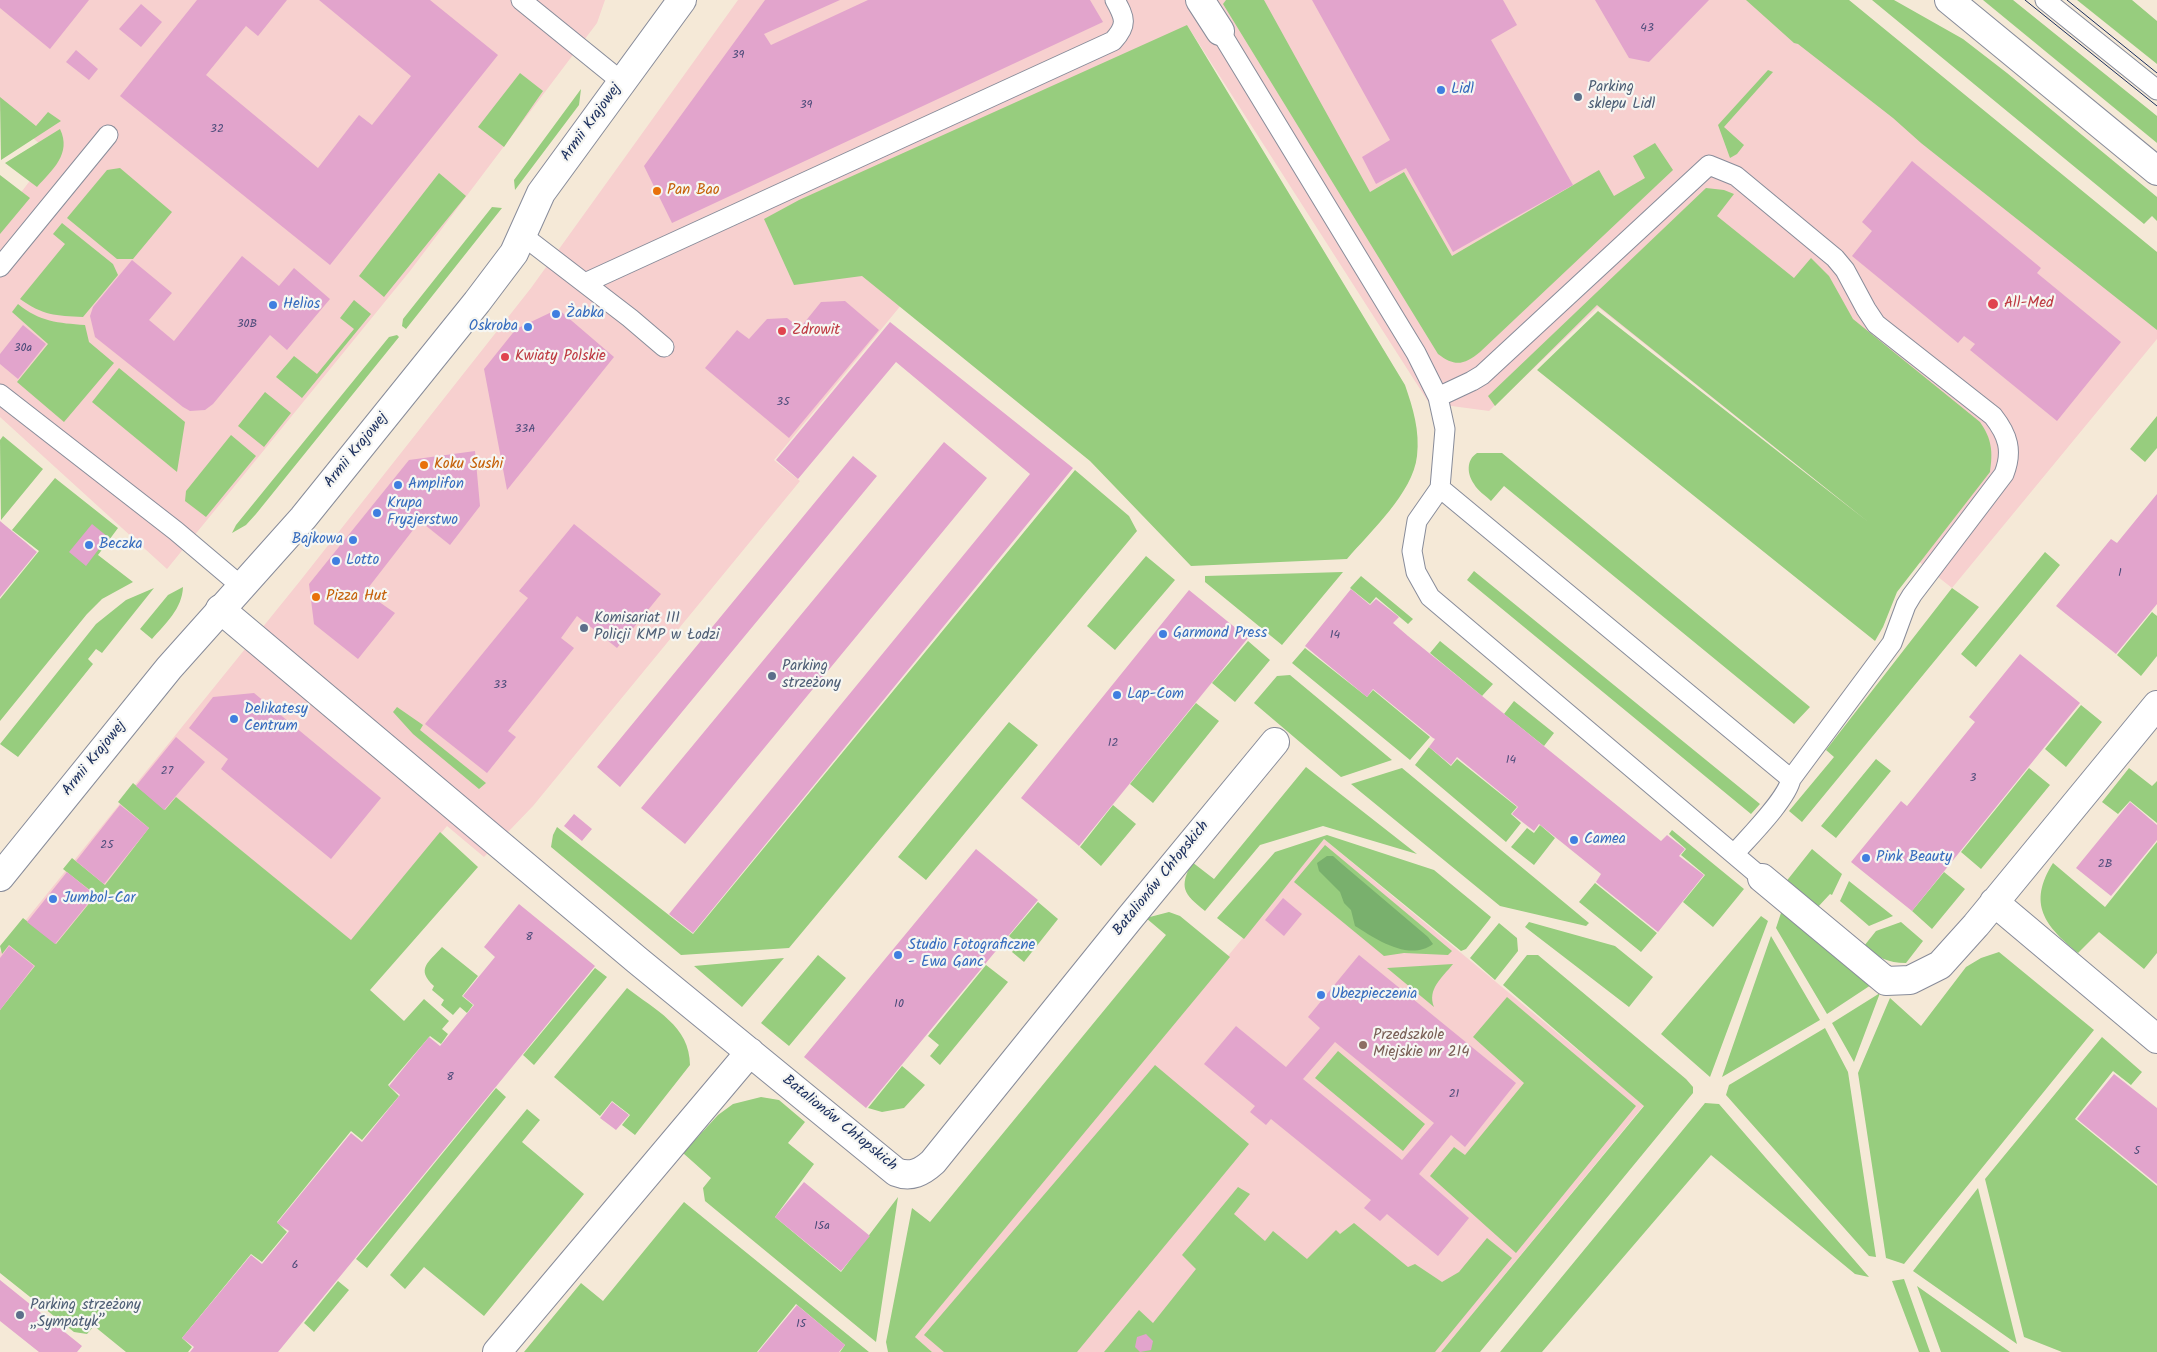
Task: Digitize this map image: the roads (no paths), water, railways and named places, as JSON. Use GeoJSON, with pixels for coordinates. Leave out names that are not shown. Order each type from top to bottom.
{"type":"FeatureCollection","features":[{"type":"Feature","properties":{"kind":"street","name":"Armii Krajowej"},"geometry":{"type":"LineString","coordinates":[[0,877],[169,668],[220,608],[303,518],[477,302],[514,253],[541,193],[682,0]]}},
{"type":"Feature","properties":{"kind":"street"},"geometry":{"type":"LineString","coordinates":[[1200,0],[1220,31]]}},
{"type":"Feature","properties":{"kind":"street"},"geometry":{"type":"LineString","coordinates":[[1949,0],[2157,171]]}},
{"type":"Feature","properties":{"kind":"street","name":"Batalionów Chłopskich"},"geometry":{"type":"LineString","coordinates":[[220,608],[616,942],[896,1172],[904,1175],[923,1170],[933,1162],[1135,911],[1275,742]]}},
{"type":"Feature","properties":{"kind":"street"},"geometry":{"type":"LineString","coordinates":[[1762,878],[1886,981],[1910,980],[1940,965],[2157,705]]}},
{"type":"Feature","properties":{"kind":"street"},"geometry":{"type":"LineString","coordinates":[[1994,902],[2157,1039]]}},
{"type":"Feature","properties":{"kind":"street"},"geometry":{"type":"LineString","coordinates":[[497,1352],[750,1052]]}},
{"type":"Feature","properties":{"kind":"lane"},"geometry":{"type":"LineString","coordinates":[[521,0],[622,82]]}},
{"type":"Feature","properties":{"kind":"lane"},"geometry":{"type":"LineString","coordinates":[[585,282],[1113,41],[1121,32],[1124,23],[1124,15],[1115,0]]}},
{"type":"Feature","properties":{"kind":"lane"},"geometry":{"type":"LineString","coordinates":[[2045,0],[2157,90]]}},
{"type":"Feature","properties":{"kind":"lane"},"geometry":{"type":"LineString","coordinates":[[1220,31],[1416,353],[1438,397],[1445,429],[1440,488],[1417,521],[1412,551],[1416,572],[1430,597],[1762,878]]}},
{"type":"Feature","properties":{"kind":"lane"},"geometry":{"type":"LineString","coordinates":[[0,267],[108,135]]}},
{"type":"Feature","properties":{"kind":"lane"},"geometry":{"type":"LineString","coordinates":[[1438,397],[1482,375],[1709,165],[1736,176],[1835,258],[1876,324],[1993,416],[2003,429],[2010,460],[2004,474],[1906,605],[1892,643],[1791,779],[1789,787],[1775,806],[1734,854]]}},
{"type":"Feature","properties":{"kind":"lane"},"geometry":{"type":"LineString","coordinates":[[522,235],[585,282],[664,347]]}},
{"type":"Feature","properties":{"kind":"lane"},"geometry":{"type":"LineString","coordinates":[[0,394],[176,531],[242,586]]}},
{"type":"Feature","properties":{"kind":"lane"},"geometry":{"type":"LineString","coordinates":[[1440,488],[1791,779]]}},
{"type":"Feature","properties":{"kind":"tram line"},"geometry":{"type":"LineString","coordinates":[[2025,0],[2157,106]]}},
{"type":"Feature","properties":{"kind":"tram line"},"geometry":{"type":"LineString","coordinates":[[2067,0],[2157,73]]}},
{"type":"Feature","properties":{"kind":"place","name":"Lidl"},"geometry":{"type":"Point","coordinates":[1441,90]}},
{"type":"Feature","properties":{"kind":"place","name":"Parking sklepu Lidl"},"geometry":{"type":"Point","coordinates":[1578,97]}},
{"type":"Feature","properties":{"kind":"place","name":"Pan Bao"},"geometry":{"type":"Point","coordinates":[657,191]}},
{"type":"Feature","properties":{"kind":"place","name":"All-Med"},"geometry":{"type":"Point","coordinates":[1993,304]}},
{"type":"Feature","properties":{"kind":"place","name":"Helios"},"geometry":{"type":"Point","coordinates":[273,305]}},
{"type":"Feature","properties":{"kind":"place","name":"Żabka"},"geometry":{"type":"Point","coordinates":[556,314]}},
{"type":"Feature","properties":{"kind":"place","name":"Oskroba"},"geometry":{"type":"Point","coordinates":[528,327]}},
{"type":"Feature","properties":{"kind":"place","name":"Zdrowit"},"geometry":{"type":"Point","coordinates":[782,331]}},
{"type":"Feature","properties":{"kind":"place","name":"Kwiaty Polskie"},"geometry":{"type":"Point","coordinates":[505,357]}},
{"type":"Feature","properties":{"kind":"place","name":"Koku Sushi"},"geometry":{"type":"Point","coordinates":[424,465]}},
{"type":"Feature","properties":{"kind":"place","name":"Amplifon"},"geometry":{"type":"Point","coordinates":[398,485]}},
{"type":"Feature","properties":{"kind":"place","name":"Krupa Fryzjerstwo"},"geometry":{"type":"Point","coordinates":[377,513]}},
{"type":"Feature","properties":{"kind":"place","name":"Bajkowa"},"geometry":{"type":"Point","coordinates":[353,540]}},
{"type":"Feature","properties":{"kind":"place","name":"Beczka"},"geometry":{"type":"Point","coordinates":[89,545]}},
{"type":"Feature","properties":{"kind":"place","name":"Lotto"},"geometry":{"type":"Point","coordinates":[336,561]}},
{"type":"Feature","properties":{"kind":"place","name":"Pizza Hut"},"geometry":{"type":"Point","coordinates":[316,597]}},
{"type":"Feature","properties":{"kind":"place","name":"Komisariat III Policji KMP w Łodzi"},"geometry":{"type":"Point","coordinates":[584,628]}},
{"type":"Feature","properties":{"kind":"place","name":"Garmond Press"},"geometry":{"type":"Point","coordinates":[1163,634]}},
{"type":"Feature","properties":{"kind":"place","name":"Parking strzeżony"},"geometry":{"type":"Point","coordinates":[772,676]}},
{"type":"Feature","properties":{"kind":"place","name":"Lap-Com"},"geometry":{"type":"Point","coordinates":[1117,695]}},
{"type":"Feature","properties":{"kind":"place","name":"Delikatesy Centrum"},"geometry":{"type":"Point","coordinates":[234,719]}},
{"type":"Feature","properties":{"kind":"place","name":"Camea"},"geometry":{"type":"Point","coordinates":[1574,840]}},
{"type":"Feature","properties":{"kind":"place","name":"Pink Beauty"},"geometry":{"type":"Point","coordinates":[1866,858]}},
{"type":"Feature","properties":{"kind":"place","name":"Jumbol-Car"},"geometry":{"type":"Point","coordinates":[53,899]}},
{"type":"Feature","properties":{"kind":"place","name":"Studio Fotograficzne - Ewa Ganc"},"geometry":{"type":"Point","coordinates":[898,955]}},
{"type":"Feature","properties":{"kind":"place","name":"Ubezpieczenia"},"geometry":{"type":"Point","coordinates":[1321,995]}},
{"type":"Feature","properties":{"kind":"place","name":"Przedszkole Miejskie nr 214"},"geometry":{"type":"Point","coordinates":[1363,1045]}},
{"type":"Feature","properties":{"kind":"place","name":"Parking strzeżony „Sympatyk”"},"geometry":{"type":"Point","coordinates":[20,1315]}}]}
